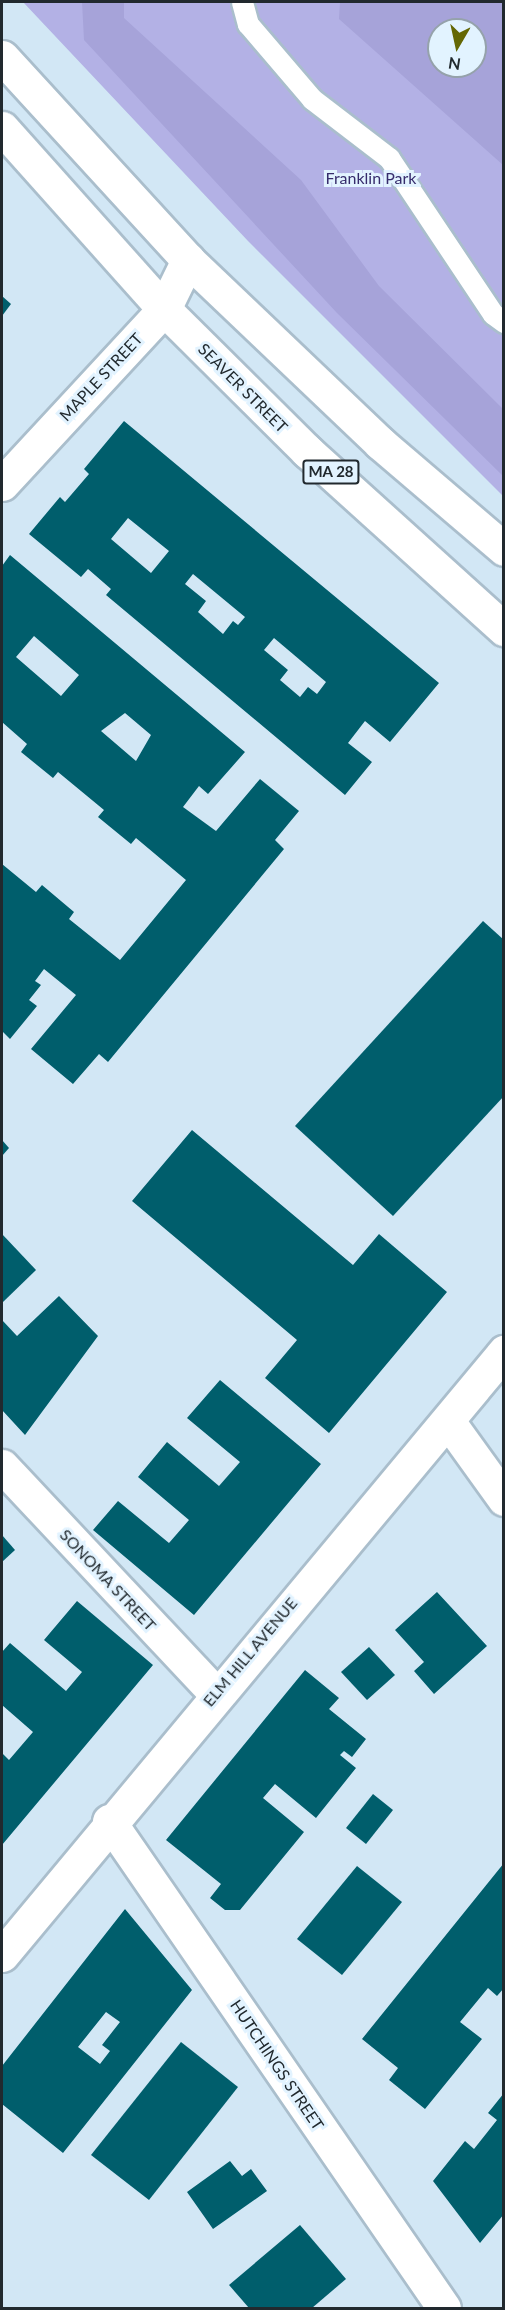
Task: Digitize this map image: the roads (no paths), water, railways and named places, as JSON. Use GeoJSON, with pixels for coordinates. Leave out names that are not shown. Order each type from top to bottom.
{"type":"FeatureCollection","features":[{"type":"Feature","properties":{"kind":"street"},"geometry":{"type":"LineString","coordinates":[[2,57],[188,260],[380,443],[504,549]]}},
{"type":"Feature","properties":{"kind":"street","name":"SEAVER STREET"},"geometry":{"type":"LineString","coordinates":[[2,128],[164,309],[307,451],[504,629]]}},
{"type":"Feature","properties":{"kind":"street","name":"MAPLE STREET"},"geometry":{"type":"LineString","coordinates":[[2,484],[164,309],[188,260]]}},
{"type":"Feature","properties":{"kind":"street","name":"ELM HILL AVENUE"},"geometry":{"type":"LineString","coordinates":[[2,1954],[215,1693],[448,1421],[504,1352]]}},
{"type":"Feature","properties":{"kind":"street"},"geometry":{"type":"LineString","coordinates":[[448,1421],[504,1499]]}},
{"type":"Feature","properties":{"kind":"street","name":"SONOMA STREET"},"geometry":{"type":"LineString","coordinates":[[2,1466],[215,1693]]}},
{"type":"Feature","properties":{"kind":"street","name":"HUTCHINGS STREET"},"geometry":{"type":"LineString","coordinates":[[110,1821],[444,2308]]}},
{"type":"Feature","properties":{"kind":"lane"},"geometry":{"type":"LineString","coordinates":[[242,2],[248,24],[312,99],[389,158],[493,314],[504,322]]}},
{"type":"Feature","properties":{"kind":"park label","name":"Franklin Park"},"geometry":{"type":"Point","coordinates":[371,178]}}]}
